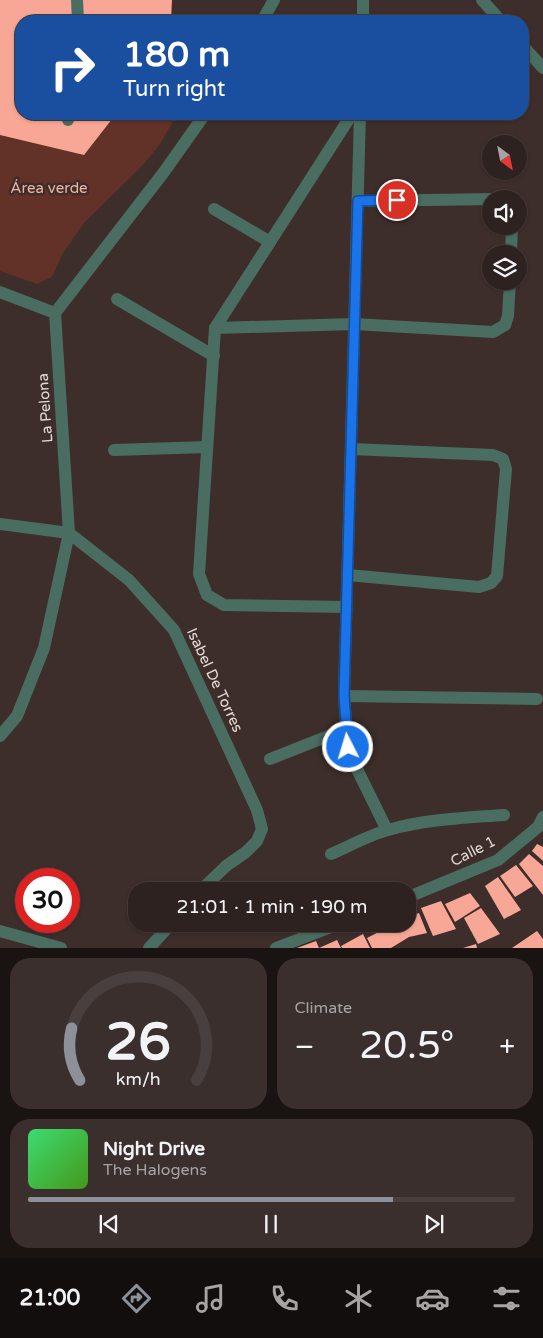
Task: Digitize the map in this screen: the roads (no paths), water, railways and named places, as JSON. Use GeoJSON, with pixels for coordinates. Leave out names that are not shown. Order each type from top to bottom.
{"type":"FeatureCollection","features":[{"type":"Feature","properties":{"kind":"street"},"geometry":{"type":"LineString","coordinates":[[77,0],[78,15]]}},
{"type":"Feature","properties":{"kind":"street"},"geometry":{"type":"LineString","coordinates":[[265,15],[274,0]]}},
{"type":"Feature","properties":{"kind":"street"},"geometry":{"type":"LineString","coordinates":[[363,0],[363,15]]}},
{"type":"Feature","properties":{"kind":"street"},"geometry":{"type":"LineString","coordinates":[[482,0],[496,15]]}},
{"type":"Feature","properties":{"kind":"street"},"geometry":{"type":"LineString","coordinates":[[529,53],[543,68]]}},
{"type":"Feature","properties":{"kind":"street"},"geometry":{"type":"LineString","coordinates":[[0,292],[55,313],[164,172],[201,120]]}},
{"type":"Feature","properties":{"kind":"street"},"geometry":{"type":"LineString","coordinates":[[346,607],[224,605],[207,595],[199,574],[215,328],[348,120]]}},
{"type":"Feature","properties":{"kind":"street"},"geometry":{"type":"LineString","coordinates":[[360,120],[344,696],[348,747],[387,830]]}},
{"type":"Feature","properties":{"kind":"street"},"geometry":{"type":"LineString","coordinates":[[358,201],[482,199]]}},
{"type":"Feature","properties":{"kind":"street"},"geometry":{"type":"LineString","coordinates":[[214,208],[270,242]]}},
{"type":"Feature","properties":{"kind":"street"},"geometry":{"type":"LineString","coordinates":[[215,328],[354,324],[493,332],[505,325],[508,316],[509,290]]}},
{"type":"Feature","properties":{"kind":"street"},"geometry":{"type":"LineString","coordinates":[[117,299],[214,356]]}},
{"type":"Feature","properties":{"kind":"street","name":"La Pelona"},"geometry":{"type":"LineString","coordinates":[[0,736],[18,716],[44,648],[69,533],[55,313]]}},
{"type":"Feature","properties":{"kind":"street"},"geometry":{"type":"LineString","coordinates":[[114,450],[207,447]]}},
{"type":"Feature","properties":{"kind":"street"},"geometry":{"type":"LineString","coordinates":[[348,574],[479,587],[491,584],[497,576],[506,469],[503,459],[493,454],[351,449]]}},
{"type":"Feature","properties":{"kind":"street"},"geometry":{"type":"LineString","coordinates":[[0,524],[69,533]]}},
{"type":"Feature","properties":{"kind":"street","name":"Isabel De Torres"},"geometry":{"type":"LineString","coordinates":[[69,533],[129,580],[174,630],[257,810],[262,829],[257,841],[209,882]]}},
{"type":"Feature","properties":{"kind":"street"},"geometry":{"type":"LineString","coordinates":[[344,696],[537,699]]}},
{"type":"Feature","properties":{"kind":"street"},"geometry":{"type":"LineString","coordinates":[[270,759],[346,729]]}},
{"type":"Feature","properties":{"kind":"street"},"geometry":{"type":"LineString","coordinates":[[331,854],[387,830],[435,819],[504,816]]}},
{"type":"Feature","properties":{"kind":"street","name":"Calle 1"},"geometry":{"type":"LineString","coordinates":[[416,894],[498,860],[538,827],[543,818]]}},
{"type":"Feature","properties":{"kind":"street"},"geometry":{"type":"LineString","coordinates":[[0,932],[61,948]]}},
{"type":"Feature","properties":{"kind":"street"},"geometry":{"type":"LineString","coordinates":[[149,948],[164,932]]}},
{"type":"Feature","properties":{"kind":"street"},"geometry":{"type":"LineString","coordinates":[[276,948],[318,932]]}},
{"type":"Feature","properties":{"kind":"park label","name":"Área verde"},"geometry":{"type":"Point","coordinates":[49,188]}}]}
